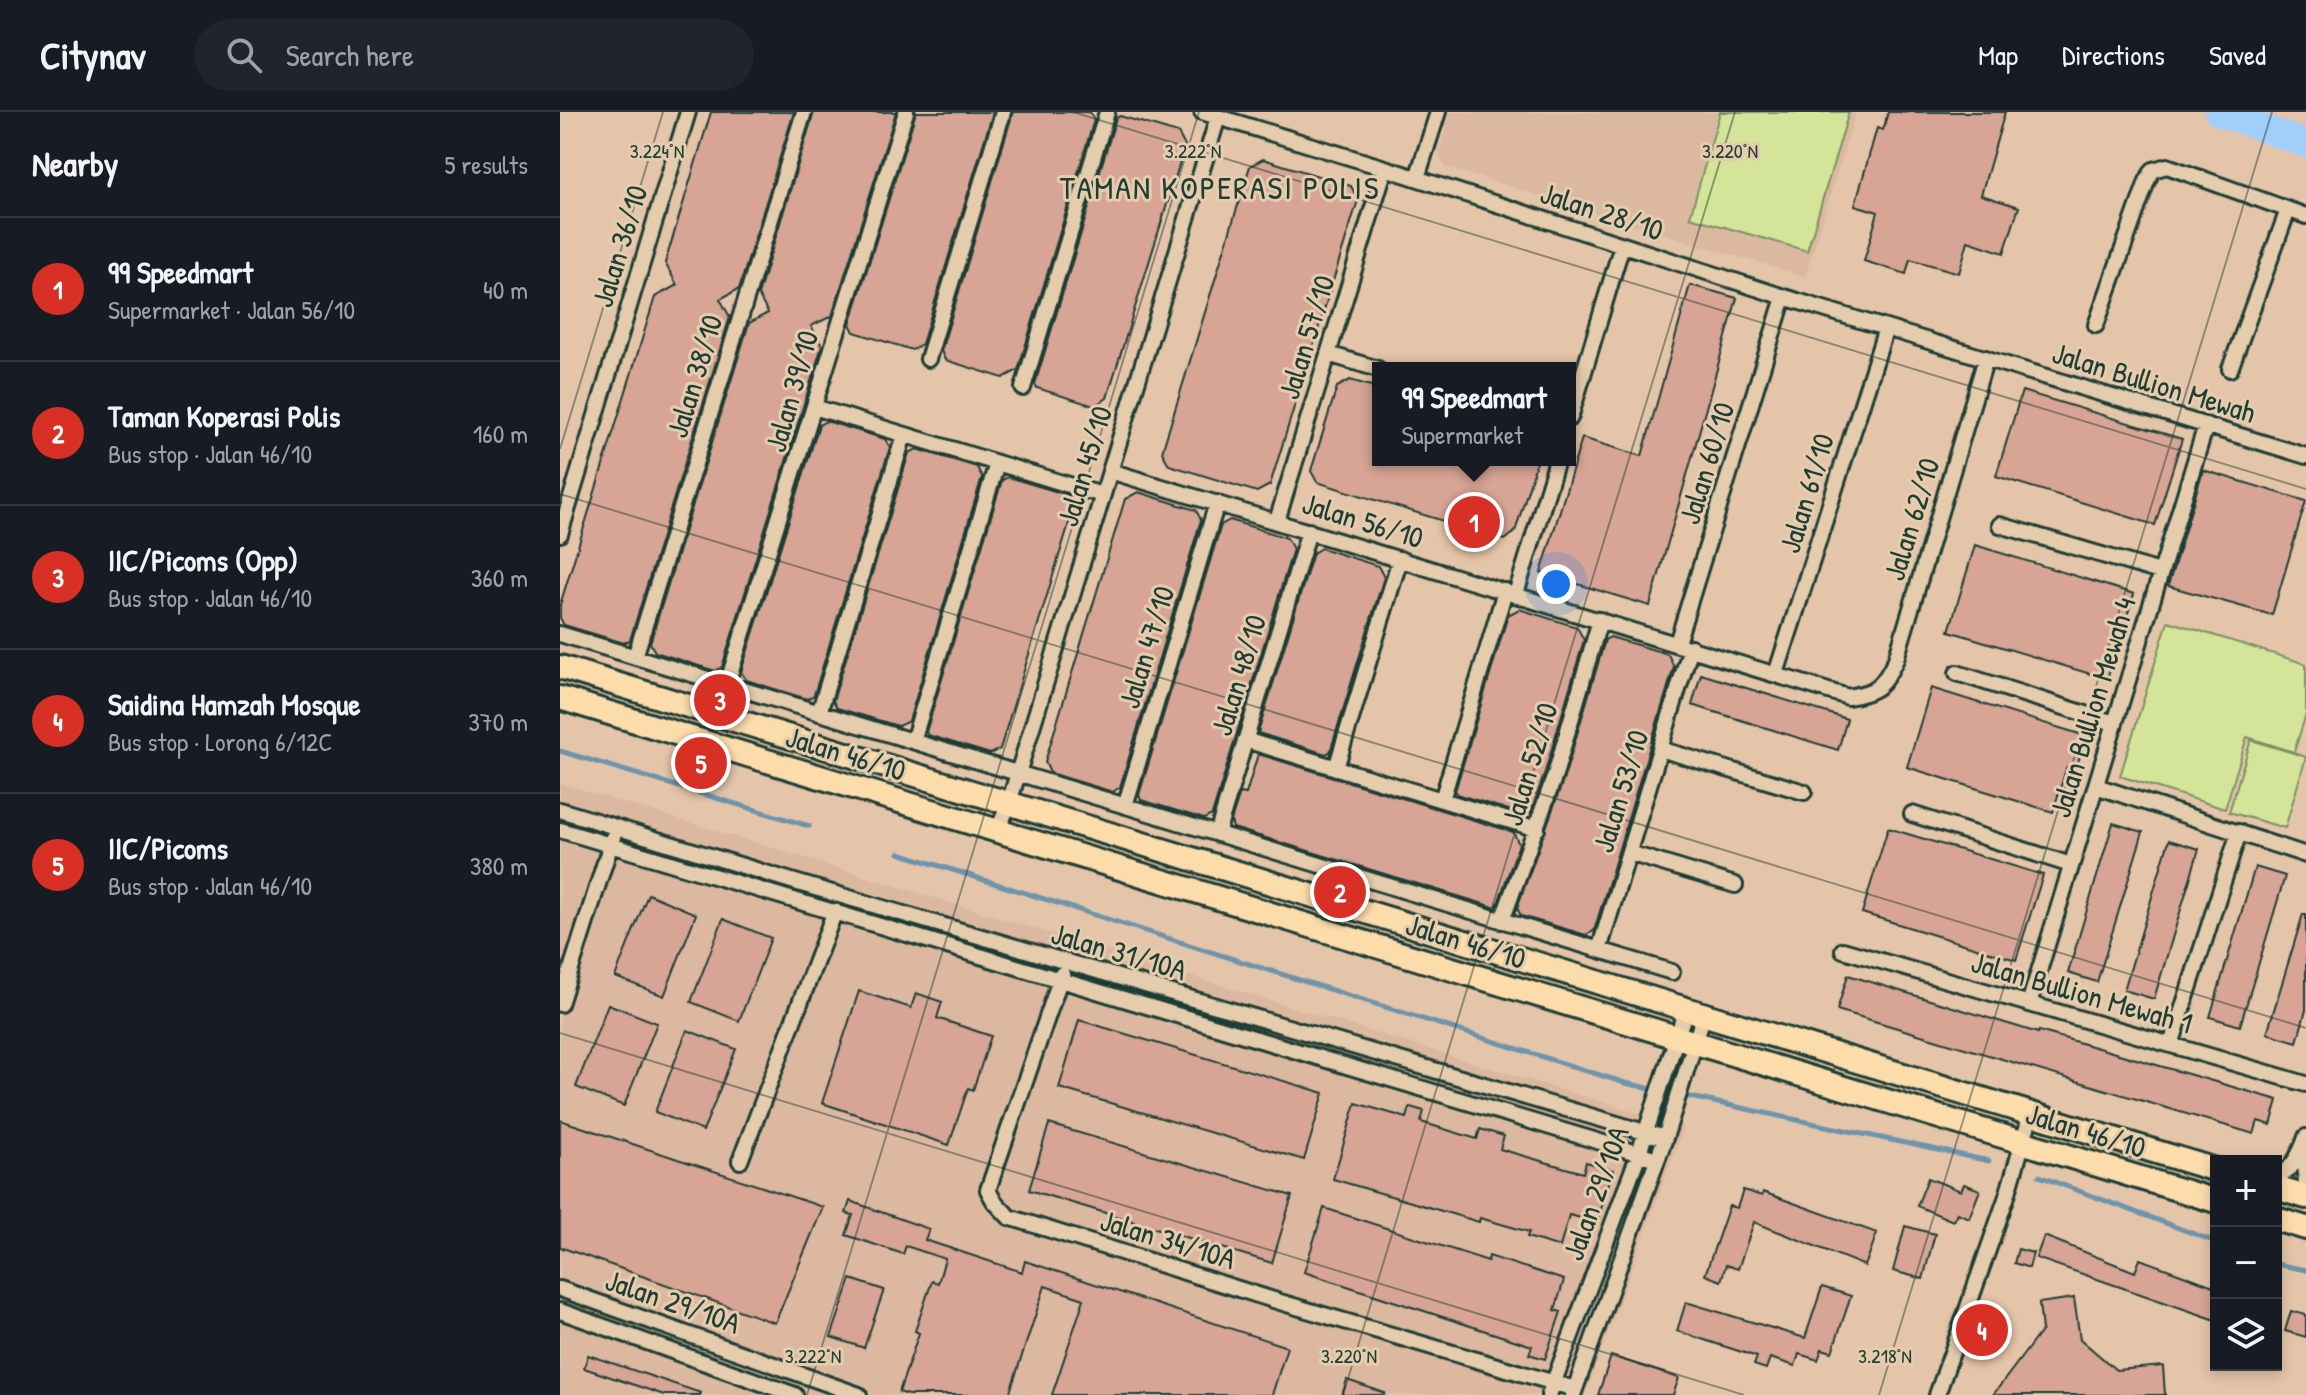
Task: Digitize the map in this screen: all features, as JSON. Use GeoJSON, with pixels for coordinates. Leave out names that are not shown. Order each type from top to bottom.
{"type":"FeatureCollection","features":[{"type":"Feature","properties":{"kind":"main road","name":"Jalan 46/10"},"geometry":{"type":"LineString","coordinates":[[560,667],[2210,1168]]}},
{"type":"Feature","properties":{"kind":"main road","name":"Jalan 46/10"},"geometry":{"type":"LineString","coordinates":[[560,698],[2210,1199]]}},
{"type":"Feature","properties":{"kind":"main road"},"geometry":{"type":"LineString","coordinates":[[2282,1190],[2306,1197]]}},
{"type":"Feature","properties":{"kind":"main road"},"geometry":{"type":"LineString","coordinates":[[2282,1221],[2306,1228]]}},
{"type":"Feature","properties":{"kind":"street","name":"Jalan 36/10"},"geometry":{"type":"LineString","coordinates":[[560,534],[688,112]]}},
{"type":"Feature","properties":{"kind":"street","name":"Jalan 38/10"},"geometry":{"type":"LineString","coordinates":[[635,657],[804,112]]}},
{"type":"Feature","properties":{"kind":"street","name":"Jalan 39/10"},"geometry":{"type":"LineString","coordinates":[[727,684],[906,112]]}},
{"type":"Feature","properties":{"kind":"street"},"geometry":{"type":"LineString","coordinates":[[928,359],[1003,112]]}},
{"type":"Feature","properties":{"kind":"street"},"geometry":{"type":"LineString","coordinates":[[1023,388],[1107,112]]}},
{"type":"Feature","properties":{"kind":"street","name":"Jalan 28/10"},"geometry":{"type":"LineString","coordinates":[[1202,112],[1986,358]]}},
{"type":"Feature","properties":{"kind":"street"},"geometry":{"type":"LineString","coordinates":[[1417,178],[1438,112]]}},
{"type":"Feature","properties":{"kind":"street","name":"Jalan 45/10"},"geometry":{"type":"LineString","coordinates":[[998,830],[1009,803],[1218,117]]}},
{"type":"Feature","properties":{"kind":"street"},"geometry":{"type":"LineString","coordinates":[[2096,325],[2153,170],[2167,166],[2306,216]]}},
{"type":"Feature","properties":{"kind":"street","name":"Jalan 57/10"},"geometry":{"type":"LineString","coordinates":[[1277,521],[1385,168]]}},
{"type":"Feature","properties":{"kind":"street"},"geometry":{"type":"LineString","coordinates":[[2230,369],[2288,210]]}},
{"type":"Feature","properties":{"kind":"street"},"geometry":{"type":"LineString","coordinates":[[1576,398],[1622,245]]}},
{"type":"Feature","properties":{"kind":"street","name":"Jalan 60/10"},"geometry":{"type":"LineString","coordinates":[[1684,645],[1784,297]]}},
{"type":"Feature","properties":{"kind":"street","name":"Jalan 61/10"},"geometry":{"type":"LineString","coordinates":[[1776,674],[1886,328]]}},
{"type":"Feature","properties":{"kind":"street"},"geometry":{"type":"LineString","coordinates":[[1328,354],[1372,367]]}},
{"type":"Feature","properties":{"kind":"street","name":"Jalan Bullion Mewah"},"geometry":{"type":"LineString","coordinates":[[1986,358],[2306,456]]}},
{"type":"Feature","properties":{"kind":"street","name":"Jalan 62/10"},"geometry":{"type":"LineString","coordinates":[[1876,690],[1887,679],[1896,659],[1986,358]]}},
{"type":"Feature","properties":{"kind":"street"},"geometry":{"type":"LineString","coordinates":[[814,407],[1102,495]]}},
{"type":"Feature","properties":{"kind":"street","name":"Jalan Bullion Mewah 4"},"geometry":{"type":"LineString","coordinates":[[2029,1004],[2206,425]]}},
{"type":"Feature","properties":{"kind":"street"},"geometry":{"type":"LineString","coordinates":[[819,713],[904,435]]}},
{"type":"Feature","properties":{"kind":"street"},"geometry":{"type":"LineString","coordinates":[[913,741],[997,463]]}},
{"type":"Feature","properties":{"kind":"street"},"geometry":{"type":"LineString","coordinates":[[1442,800],[1555,466]]}},
{"type":"Feature","properties":{"kind":"street","name":"Jalan 56/10"},"geometry":{"type":"LineString","coordinates":[[1110,471],[1848,697],[1876,690]]}},
{"type":"Feature","properties":{"kind":"street","name":"Jalan 47/10"},"geometry":{"type":"LineString","coordinates":[[1125,806],[1217,503]]}},
{"type":"Feature","properties":{"kind":"street"},"geometry":{"type":"LineString","coordinates":[[2000,525],[2160,572]]}},
{"type":"Feature","properties":{"kind":"street","name":"Jalan 48/10"},"geometry":{"type":"LineString","coordinates":[[1217,834],[1309,531]]}},
{"type":"Feature","properties":{"kind":"street"},"geometry":{"type":"LineString","coordinates":[[1336,768],[1400,559]]}},
{"type":"Feature","properties":{"kind":"street","name":"Jalan 52/10"},"geometry":{"type":"LineString","coordinates":[[1502,921],[1537,829],[1600,620]]}},
{"type":"Feature","properties":{"kind":"street","name":"Jalan 46/10"},"geometry":{"type":"LineString","coordinates":[[560,634],[1672,972]]}},
{"type":"Feature","properties":{"kind":"street","name":"Jalan 53/10"},"geometry":{"type":"LineString","coordinates":[[1599,950],[1660,749],[1684,645]]}},
{"type":"Feature","properties":{"kind":"street"},"geometry":{"type":"LineString","coordinates":[[1957,673],[2114,723]]}},
{"type":"Feature","properties":{"kind":"street"},"geometry":{"type":"LineString","coordinates":[[1245,740],[1537,829]]}},
{"type":"Feature","properties":{"kind":"street"},"geometry":{"type":"LineString","coordinates":[[1660,749],[1804,792]]}},
{"type":"Feature","properties":{"kind":"street"},"geometry":{"type":"LineString","coordinates":[[2096,786],[2306,855]]}},
{"type":"Feature","properties":{"kind":"street","name":"Jalan 31/10A"},"geometry":{"type":"LineString","coordinates":[[560,810],[1665,1138]]}},
{"type":"Feature","properties":{"kind":"street"},"geometry":{"type":"LineString","coordinates":[[1912,814],[2071,865]]}},
{"type":"Feature","properties":{"kind":"street"},"geometry":{"type":"LineString","coordinates":[[560,1004],[616,828]]}},
{"type":"Feature","properties":{"kind":"street","name":"Jalan 31/10A"},"geometry":{"type":"LineString","coordinates":[[560,830],[1657,1159]]}},
{"type":"Feature","properties":{"kind":"street"},"geometry":{"type":"LineString","coordinates":[[2171,1045],[2239,832]]}},
{"type":"Feature","properties":{"kind":"street"},"geometry":{"type":"LineString","coordinates":[[1629,853],[1735,885]]}},
{"type":"Feature","properties":{"kind":"street"},"geometry":{"type":"LineString","coordinates":[[740,1161],[835,911]]}},
{"type":"Feature","properties":{"kind":"street","name":"Jalan Bullion Mewah 1"},"geometry":{"type":"LineString","coordinates":[[1843,950],[2306,1084]]}},
{"type":"Feature","properties":{"kind":"street","name":"Jalan 34/10A"},"geometry":{"type":"LineString","coordinates":[[1067,962],[988,1190],[1009,1217],[1552,1389],[1574,1392]]}},
{"type":"Feature","properties":{"kind":"street","name":"Jalan 29/10A"},"geometry":{"type":"LineString","coordinates":[[1574,1392],[1674,1110],[1684,1077],[1686,1039],[1695,1011]]}},
{"type":"Feature","properties":{"kind":"street","name":"Jalan 29/10A"},"geometry":{"type":"LineString","coordinates":[[1552,1389],[1639,1153],[1667,1067],[1686,1039]]}},
{"type":"Feature","properties":{"kind":"street"},"geometry":{"type":"LineString","coordinates":[[1937,1395],[2031,1114]]}},
{"type":"Feature","properties":{"kind":"street"},"geometry":{"type":"LineString","coordinates":[[2282,1176],[2304,1143]]}},
{"type":"Feature","properties":{"kind":"street"},"geometry":{"type":"LineString","coordinates":[[2304,1143],[2306,1183]]}},
{"type":"Feature","properties":{"kind":"street","name":"Jalan 29/10A"},"geometry":{"type":"LineString","coordinates":[[560,1289],[859,1395]]}},
{"type":"Feature","properties":{"kind":"street","name":"Jalan 29/10A"},"geometry":{"type":"LineString","coordinates":[[560,1311],[795,1395]]}},
{"type":"Feature","properties":{"kind":"shaded area"},"geometry":{"type":"Polygon","coordinates":[[[1451,112],[1856,112],[1805,277],[1445,167],[1438,153],[1451,112]]]}},
{"type":"Feature","properties":{"kind":"shaded area"},"geometry":{"type":"Polygon","coordinates":[[[560,783],[1684,1127],[1585,1395],[560,1395],[560,783]]]}},
{"type":"Feature","properties":{"kind":"green space"},"geometry":{"type":"Polygon","coordinates":[[[1720,112],[1849,112],[1807,251],[1690,217],[1720,112]]]}},
{"type":"Feature","properties":{"kind":"green space"},"geometry":{"type":"Polygon","coordinates":[[[2168,621],[2306,664],[2306,714],[2294,752],[2247,737],[2225,809],[2120,776],[2168,621]]]}},
{"type":"Feature","properties":{"kind":"green space"},"geometry":{"type":"Polygon","coordinates":[[[2251,740],[2306,757],[2285,828],[2229,812],[2251,740]]]}},
{"type":"Feature","properties":{"kind":"building"},"geometry":{"type":"Polygon","coordinates":[[[711,112],[794,112],[739,289],[720,299],[730,317],[630,640],[624,643],[564,625],[560,618],[560,605],[655,297],[677,285],[665,263],[711,112]]]}},
{"type":"Feature","properties":{"kind":"building"},"geometry":{"type":"Polygon","coordinates":[[[814,112],[896,112],[832,316],[811,326],[822,346],[722,667],[715,671],[655,652],[650,643],[749,323],[768,313],[758,295],[814,112]]]}},
{"type":"Feature","properties":{"kind":"building"},"geometry":{"type":"Polygon","coordinates":[[[916,112],[993,112],[922,344],[912,350],[854,332],[850,324],[916,112]]]}},
{"type":"Feature","properties":{"kind":"building"},"geometry":{"type":"Polygon","coordinates":[[[1013,112],[1090,112],[1094,120],[1018,370],[1003,378],[945,360],[941,351],[1013,112]]]}},
{"type":"Feature","properties":{"kind":"building"},"geometry":{"type":"Polygon","coordinates":[[[1888,112],[2005,112],[1981,195],[2019,207],[2004,253],[1968,241],[1959,273],[1910,259],[1906,274],[1864,261],[1878,212],[1855,205],[1877,128],[1883,130],[1888,112]]]}},
{"type":"Feature","properties":{"kind":"building"},"geometry":{"type":"Polygon","coordinates":[[[1120,116],[1178,133],[1185,146],[1107,398],[1094,406],[1037,388],[1035,384],[1116,118],[1120,116]]]}},
{"type":"Feature","properties":{"kind":"building"},"geometry":{"type":"Polygon","coordinates":[[[1263,159],[1351,186],[1358,200],[1270,485],[1257,492],[1169,465],[1162,452],[1250,166],[1263,159]]]}},
{"type":"Feature","properties":{"kind":"building"},"geometry":{"type":"Polygon","coordinates":[[[1690,285],[1737,298],[1650,606],[1541,573],[1582,438],[1642,456],[1690,285]]]}},
{"type":"Feature","properties":{"kind":"building"},"geometry":{"type":"Polygon","coordinates":[[[1350,380],[1372,386],[1372,466],[1535,466],[1515,532],[1505,540],[1317,482],[1311,471],[1337,387],[1350,380]]]}},
{"type":"Feature","properties":{"kind":"building"},"geometry":{"type":"Polygon","coordinates":[[[2022,391],[2182,439],[2155,525],[1996,476],[2022,391]]]}},
{"type":"Feature","properties":{"kind":"building"},"geometry":{"type":"Polygon","coordinates":[[[826,421],[885,439],[890,447],[814,695],[807,699],[746,680],[741,672],[819,425],[826,421]]]}},
{"type":"Feature","properties":{"kind":"building"},"geometry":{"type":"Polygon","coordinates":[[[917,449],[977,467],[982,477],[909,721],[898,726],[837,708],[833,701],[909,453],[917,449]]]}},
{"type":"Feature","properties":{"kind":"building"},"geometry":{"type":"Polygon","coordinates":[[[2203,470],[2306,501],[2272,615],[2168,586],[2203,470]]]}},
{"type":"Feature","properties":{"kind":"building"},"geometry":{"type":"Polygon","coordinates":[[[1008,477],[1068,495],[1074,507],[1000,749],[990,754],[926,732],[1002,480],[1008,477]]]}},
{"type":"Feature","properties":{"kind":"building"},"geometry":{"type":"Polygon","coordinates":[[[1138,492],[1196,510],[1201,520],[1120,787],[1113,792],[1050,773],[1045,762],[1125,499],[1138,492]]]}},
{"type":"Feature","properties":{"kind":"building"},"geometry":{"type":"Polygon","coordinates":[[[1230,520],[1287,538],[1293,549],[1212,815],[1204,819],[1141,800],[1139,795],[1221,525],[1230,520]]]}},
{"type":"Feature","properties":{"kind":"building"},"geometry":{"type":"Polygon","coordinates":[[[1975,545],[2134,594],[2107,679],[1949,631],[1975,545]]]}},
{"type":"Feature","properties":{"kind":"building"},"geometry":{"type":"Polygon","coordinates":[[[1321,548],[1378,566],[1384,577],[1330,752],[1326,754],[1258,733],[1313,553],[1321,548]]]}},
{"type":"Feature","properties":{"kind":"building"},"geometry":{"type":"Polygon","coordinates":[[[1519,609],[1577,627],[1584,640],[1545,772],[1531,812],[1525,815],[1456,794],[1455,791],[1508,615],[1519,609]]]}},
{"type":"Feature","properties":{"kind":"building"},"geometry":{"type":"Polygon","coordinates":[[[1610,637],[1668,654],[1674,667],[1594,931],[1586,935],[1521,916],[1517,908],[1564,778],[1605,640],[1610,637]]]}},
{"type":"Feature","properties":{"kind":"building"},"geometry":{"type":"Polygon","coordinates":[[[1701,674],[1847,719],[1838,750],[1692,705],[1701,674]]]}},
{"type":"Feature","properties":{"kind":"building"},"geometry":{"type":"Polygon","coordinates":[[[1931,688],[2086,736],[2076,769],[2067,766],[2053,812],[1907,767],[1931,688]]]}},
{"type":"Feature","properties":{"kind":"building"},"geometry":{"type":"Polygon","coordinates":[[[1258,754],[1513,832],[1519,844],[1497,906],[1233,828],[1231,821],[1240,793],[1246,794],[1258,754]]]}},
{"type":"Feature","properties":{"kind":"building"},"geometry":{"type":"Polygon","coordinates":[[[2113,823],[2143,832],[2097,982],[2068,973],[2113,823]]]}},
{"type":"Feature","properties":{"kind":"building"},"geometry":{"type":"Polygon","coordinates":[[[1888,828],[2043,875],[2016,960],[1862,913],[1888,828]]]}},
{"type":"Feature","properties":{"kind":"building"},"geometry":{"type":"Polygon","coordinates":[[[2169,840],[2199,849],[2154,999],[2124,990],[2169,840]]]}},
{"type":"Feature","properties":{"kind":"building"},"geometry":{"type":"Polygon","coordinates":[[[2255,867],[2285,876],[2240,1026],[2210,1017],[2255,867]]]}},
{"type":"Feature","properties":{"kind":"building"},"geometry":{"type":"Polygon","coordinates":[[[648,894],[696,914],[664,996],[615,977],[648,894]]]}},
{"type":"Feature","properties":{"kind":"building"},"geometry":{"type":"Polygon","coordinates":[[[2303,914],[2306,914],[2306,1010],[2297,1042],[2267,1033],[2303,914]]]}},
{"type":"Feature","properties":{"kind":"building"},"geometry":{"type":"Polygon","coordinates":[[[723,919],[771,938],[739,1021],[691,1002],[723,919]]]}},
{"type":"Feature","properties":{"kind":"building"},"geometry":{"type":"Polygon","coordinates":[[[1848,975],[2038,1033],[2278,1100],[2271,1125],[2258,1121],[2254,1134],[1837,1010],[1848,975]]]}},
{"type":"Feature","properties":{"kind":"building"},"geometry":{"type":"Polygon","coordinates":[[[859,991],[911,1008],[916,993],[942,1002],[937,1018],[991,1036],[973,1090],[968,1088],[949,1145],[822,1103],[859,991]]]}},
{"type":"Feature","properties":{"kind":"building"},"geometry":{"type":"Polygon","coordinates":[[[608,1004],[657,1023],[624,1106],[576,1087],[608,1004]]]}},
{"type":"Feature","properties":{"kind":"building"},"geometry":{"type":"Polygon","coordinates":[[[1079,1020],[1324,1093],[1304,1160],[1059,1088],[1079,1020]]]}},
{"type":"Feature","properties":{"kind":"building"},"geometry":{"type":"Polygon","coordinates":[[[687,1030],[736,1049],[703,1131],[655,1112],[687,1030]]]}},
{"type":"Feature","properties":{"kind":"building"},"geometry":{"type":"Polygon","coordinates":[[[1356,1103],[1407,1118],[1410,1107],[1424,1111],[1421,1122],[1477,1139],[1480,1129],[1504,1136],[1500,1149],[1583,1173],[1586,1162],[1613,1170],[1597,1222],[1569,1215],[1560,1247],[1527,1237],[1529,1232],[1480,1218],[1479,1222],[1333,1179],[1356,1103]]]}},
{"type":"Feature","properties":{"kind":"building"},"geometry":{"type":"Polygon","coordinates":[[[560,1120],[823,1207],[775,1323],[560,1247],[560,1120]]]}},
{"type":"Feature","properties":{"kind":"building"},"geometry":{"type":"Polygon","coordinates":[[[1049,1124],[1292,1196],[1272,1263],[1029,1190],[1049,1124]]]}},
{"type":"Feature","properties":{"kind":"building"},"geometry":{"type":"Polygon","coordinates":[[[1928,1178],[1961,1191],[1964,1184],[1980,1190],[1969,1218],[1957,1213],[1953,1221],[1917,1206],[1928,1178]]]}},
{"type":"Feature","properties":{"kind":"building"},"geometry":{"type":"Polygon","coordinates":[[[1743,1190],[1762,1196],[1763,1192],[1877,1233],[1865,1266],[1754,1222],[1738,1269],[1726,1265],[1721,1281],[1705,1275],[1729,1206],[1737,1208],[1743,1190]]]}},
{"type":"Feature","properties":{"kind":"building"},"geometry":{"type":"Polygon","coordinates":[[[850,1201],[929,1229],[925,1240],[1022,1272],[1025,1261],[1287,1347],[1272,1395],[1052,1395],[1084,1299],[1045,1286],[1009,1395],[908,1395],[899,1392],[932,1281],[938,1283],[945,1259],[906,1246],[903,1254],[846,1235],[853,1215],[846,1213],[850,1201]]]}},
{"type":"Feature","properties":{"kind":"building"},"geometry":{"type":"Polygon","coordinates":[[[1324,1208],[1488,1261],[1489,1256],[1564,1280],[1555,1310],[1561,1312],[1545,1359],[1529,1354],[1532,1346],[1304,1272],[1324,1208]]]}},
{"type":"Feature","properties":{"kind":"building"},"geometry":{"type":"Polygon","coordinates":[[[1905,1226],[1935,1234],[1923,1279],[1893,1271],[1905,1226]]]}},
{"type":"Feature","properties":{"kind":"building"},"geometry":{"type":"Polygon","coordinates":[[[2044,1236],[2135,1272],[2140,1259],[2210,1285],[2210,1318],[2036,1258],[2044,1236]]]}},
{"type":"Feature","properties":{"kind":"building"},"geometry":{"type":"Polygon","coordinates":[[[2018,1249],[2033,1253],[2029,1268],[2014,1263],[2018,1249]]]}},
{"type":"Feature","properties":{"kind":"building"},"geometry":{"type":"Polygon","coordinates":[[[851,1279],[884,1290],[864,1348],[831,1337],[851,1279]]]}},
{"type":"Feature","properties":{"kind":"building"},"geometry":{"type":"Polygon","coordinates":[[[1822,1287],[1851,1296],[1832,1352],[1822,1349],[1818,1360],[1799,1354],[1795,1366],[1770,1358],[1766,1369],[1754,1365],[1757,1357],[1677,1331],[1686,1302],[1805,1338],[1822,1287]]]}},
{"type":"Feature","properties":{"kind":"building"},"geometry":{"type":"Polygon","coordinates":[[[2074,1298],[2080,1339],[2116,1370],[2163,1366],[2165,1395],[1993,1395],[2042,1330],[2039,1303],[2074,1298]]]}},
{"type":"Feature","properties":{"kind":"building"},"geometry":{"type":"Polygon","coordinates":[[[2291,1311],[2306,1315],[2306,1337],[2285,1331],[2291,1311]]]}},
{"type":"Feature","properties":{"kind":"building"},"geometry":{"type":"Polygon","coordinates":[[[588,1355],[701,1393],[664,1395],[584,1368],[588,1355]]]}},
{"type":"Feature","properties":{"kind":"building"},"geometry":{"type":"Polygon","coordinates":[[[1611,1356],[1679,1378],[1673,1395],[1598,1395],[1611,1356]]]}},
{"type":"Feature","properties":{"kind":"building"},"geometry":{"type":"Polygon","coordinates":[[[1347,1380],[1385,1393],[1342,1395],[1347,1380]]]}},
{"type":"Feature","properties":{"kind":"waterway"},"geometry":{"type":"LineString","coordinates":[[2219,112],[2306,144]]}},
{"type":"Feature","properties":{"kind":"waterway"},"geometry":{"type":"LineString","coordinates":[[560,751],[809,826]]}},
{"type":"Feature","properties":{"kind":"waterway"},"geometry":{"type":"LineString","coordinates":[[899,853],[1625,1083],[1989,1161]]}},
{"type":"Feature","properties":{"kind":"waterway"},"geometry":{"type":"LineString","coordinates":[[2039,1176],[2210,1240]]}},
{"type":"Feature","properties":{"kind":"waterway"},"geometry":{"type":"LineString","coordinates":[[2282,1265],[2306,1270]]}},
{"type":"Feature","properties":{"kind":"place","name":"99 Speedmart"},"geometry":{"type":"Point","coordinates":[1474,522]}},
{"type":"Feature","properties":{"kind":"place","name":"IIC/Picoms (Opp)"},"geometry":{"type":"Point","coordinates":[720,700]}},
{"type":"Feature","properties":{"kind":"place","name":"IIC/Picoms"},"geometry":{"type":"Point","coordinates":[701,763]}},
{"type":"Feature","properties":{"kind":"place","name":"Taman Koperasi Polis"},"geometry":{"type":"Point","coordinates":[1340,892]}},
{"type":"Feature","properties":{"kind":"place","name":"Saidina Hamzah Mosque"},"geometry":{"type":"Point","coordinates":[1982,1330]}},
{"type":"Feature","properties":{"kind":"district","name":"TAMAN KOPERASI POLIS"},"geometry":{"type":"Point","coordinates":[1220,187]}}]}
